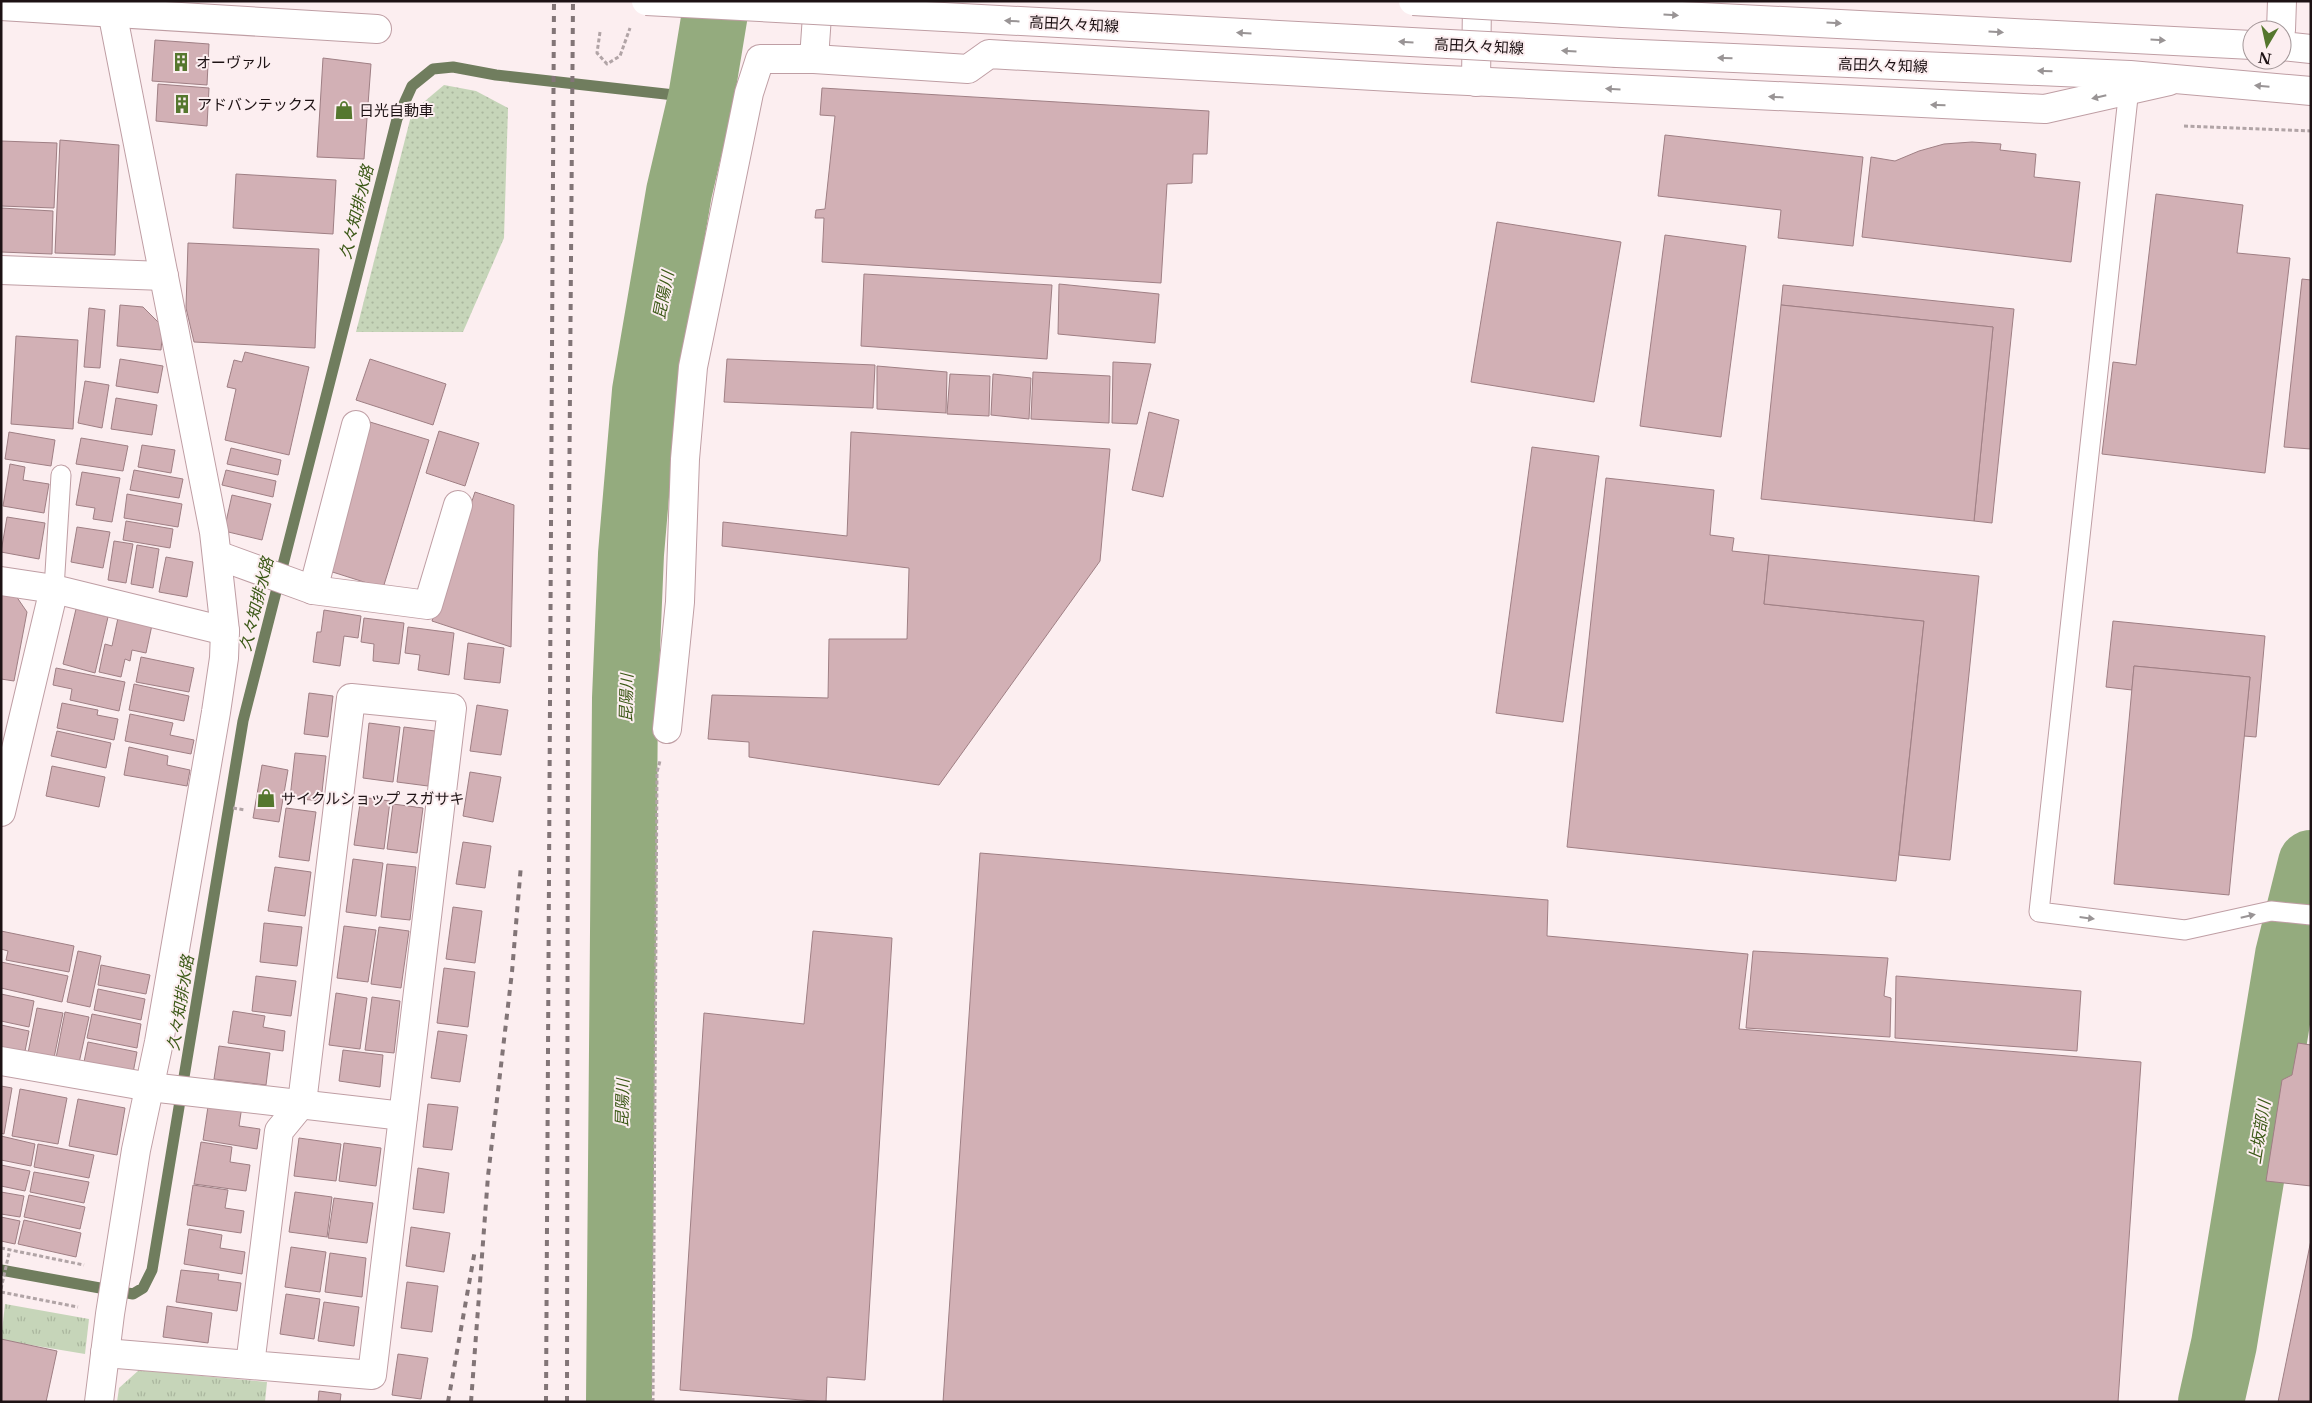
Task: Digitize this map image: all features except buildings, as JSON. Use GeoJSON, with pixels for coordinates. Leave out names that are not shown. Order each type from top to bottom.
{"type":"FeatureCollection","features":[{"type":"Feature","properties":{"kind":"street","name":"高田久々知線"},"geometry":{"type":"LineString","coordinates":[[646,1],[1617,53],[2129,83],[2181,78],[2311,91]]}},
{"type":"Feature","properties":{"kind":"street"},"geometry":{"type":"LineString","coordinates":[[814,59],[818,1]]}},
{"type":"Feature","properties":{"kind":"street"},"geometry":{"type":"LineString","coordinates":[[1413,1],[2242,44]]}},
{"type":"Feature","properties":{"kind":"street"},"geometry":{"type":"LineString","coordinates":[[1476,82],[1477,1]]}},
{"type":"Feature","properties":{"kind":"street"},"geometry":{"type":"LineString","coordinates":[[2281,20],[2282,1]]}},
{"type":"Feature","properties":{"kind":"street"},"geometry":{"type":"LineString","coordinates":[[1,6],[110,7],[377,29]]}},
{"type":"Feature","properties":{"kind":"street"},"geometry":{"type":"LineString","coordinates":[[100,1402],[116,1271],[136,1150],[157,1088],[159,1042],[216,712],[224,658],[225,631],[214,532],[125,72],[110,7]]}},
{"type":"Feature","properties":{"kind":"street"},"geometry":{"type":"LineString","coordinates":[[2292,47],[2311,49]]}},
{"type":"Feature","properties":{"kind":"street"},"geometry":{"type":"LineString","coordinates":[[667,728],[680,602],[685,458],[692,367],[749,92],[760,59],[814,59],[968,69],[989,54],[1476,82],[2045,109],[2129,83]]}},
{"type":"Feature","properties":{"kind":"street"},"geometry":{"type":"LineString","coordinates":[[1,270],[164,276]]}},
{"type":"Feature","properties":{"kind":"street"},"geometry":{"type":"LineString","coordinates":[[308,588],[356,424]]}},
{"type":"Feature","properties":{"kind":"street"},"geometry":{"type":"LineString","coordinates":[[216,555],[308,588],[428,605],[458,504]]}},
{"type":"Feature","properties":{"kind":"street"},"geometry":{"type":"LineString","coordinates":[[1,581],[54,589],[225,631]]}},
{"type":"Feature","properties":{"kind":"street"},"geometry":{"type":"LineString","coordinates":[[1,811],[54,589]]}},
{"type":"Feature","properties":{"kind":"street"},"geometry":{"type":"LineString","coordinates":[[106,1353],[250,1365],[372,1375],[452,708],[351,698],[302,1103],[279,1131],[250,1365]]}},
{"type":"Feature","properties":{"kind":"street"},"geometry":{"type":"LineString","coordinates":[[1,1062],[157,1088],[403,1116]]}},
{"type":"Feature","properties":{"kind":"lane"},"geometry":{"type":"LineString","coordinates":[[2129,83],[2039,912],[2184,930],[2271,911],[2311,915]]}},
{"type":"Feature","properties":{"kind":"lane"},"geometry":{"type":"LineString","coordinates":[[54,589],[61,475]]}},
{"type":"Feature","properties":{"kind":"path"},"geometry":{"type":"LineString","coordinates":[[600,32],[597,54],[608,64],[620,56],[632,24]]}},
{"type":"Feature","properties":{"kind":"path"},"geometry":{"type":"LineString","coordinates":[[2184,126],[2311,131]]}},
{"type":"Feature","properties":{"kind":"path"},"geometry":{"type":"LineString","coordinates":[[653,1402],[658,772],[667,728]]}},
{"type":"Feature","properties":{"kind":"path"},"geometry":{"type":"LineString","coordinates":[[1,1248],[116,1271]]}},
{"type":"Feature","properties":{"kind":"path"},"geometry":{"type":"LineString","coordinates":[[10,1249],[1,1290],[110,1314]]}},
{"type":"Feature","properties":{"kind":"green space"},"geometry":{"type":"Polygon","coordinates":[[[444,85],[476,91],[508,108],[504,238],[463,332],[356,332],[412,112],[444,85]]]}},
{"type":"Feature","properties":{"kind":"green space"},"geometry":{"type":"Polygon","coordinates":[[[5,1304],[89,1319],[85,1354],[1,1340],[5,1304]]]}},
{"type":"Feature","properties":{"kind":"green space"},"geometry":{"type":"Polygon","coordinates":[[[139,1370],[267,1382],[265,1402],[117,1402],[119,1388],[139,1370]]]}},
{"type":"Feature","properties":{"kind":"waterway","name":"昆陽川"},"geometry":{"type":"LineString","coordinates":[[619,1402],[625,698],[631,554],[645,391],[679,192],[701,98],[717,1]]}},
{"type":"Feature","properties":{"kind":"waterway","name":"久々知排水路"},"geometry":{"type":"LineString","coordinates":[[1,1270],[133,1294],[143,1288],[152,1270],[243,721],[397,119],[412,86],[433,69],[453,67],[496,75],[701,98]]}},
{"type":"Feature","properties":{"kind":"waterway","name":"上坂部川"},"geometry":{"type":"LineString","coordinates":[[2211,1402],[2224,1344],[2288,955],[2311,863]]}},
{"type":"Feature","properties":{"kind":"railway"},"geometry":{"type":"LineString","coordinates":[[546,1402],[554,1]]}},
{"type":"Feature","properties":{"kind":"railway"},"geometry":{"type":"LineString","coordinates":[[567,1402],[568,648],[573,1]]}},
{"type":"Feature","properties":{"kind":"railway"},"geometry":{"type":"LineString","coordinates":[[471,1402],[488,1176],[512,972],[521,865]]}},
{"type":"Feature","properties":{"kind":"railway"},"geometry":{"type":"LineString","coordinates":[[448,1402],[475,1250]]}},
{"type":"Feature","properties":{"kind":"place","name":"オーヴァル"},"geometry":{"type":"Point","coordinates":[181,62]}},
{"type":"Feature","properties":{"kind":"place","name":"アドバンテックス"},"geometry":{"type":"Point","coordinates":[182,104]}},
{"type":"Feature","properties":{"kind":"place","name":"日光自動車"},"geometry":{"type":"Point","coordinates":[344,110]}},
{"type":"Feature","properties":{"kind":"place","name":"サイクルショップ スガサキ"},"geometry":{"type":"Point","coordinates":[266,798]}}]}
